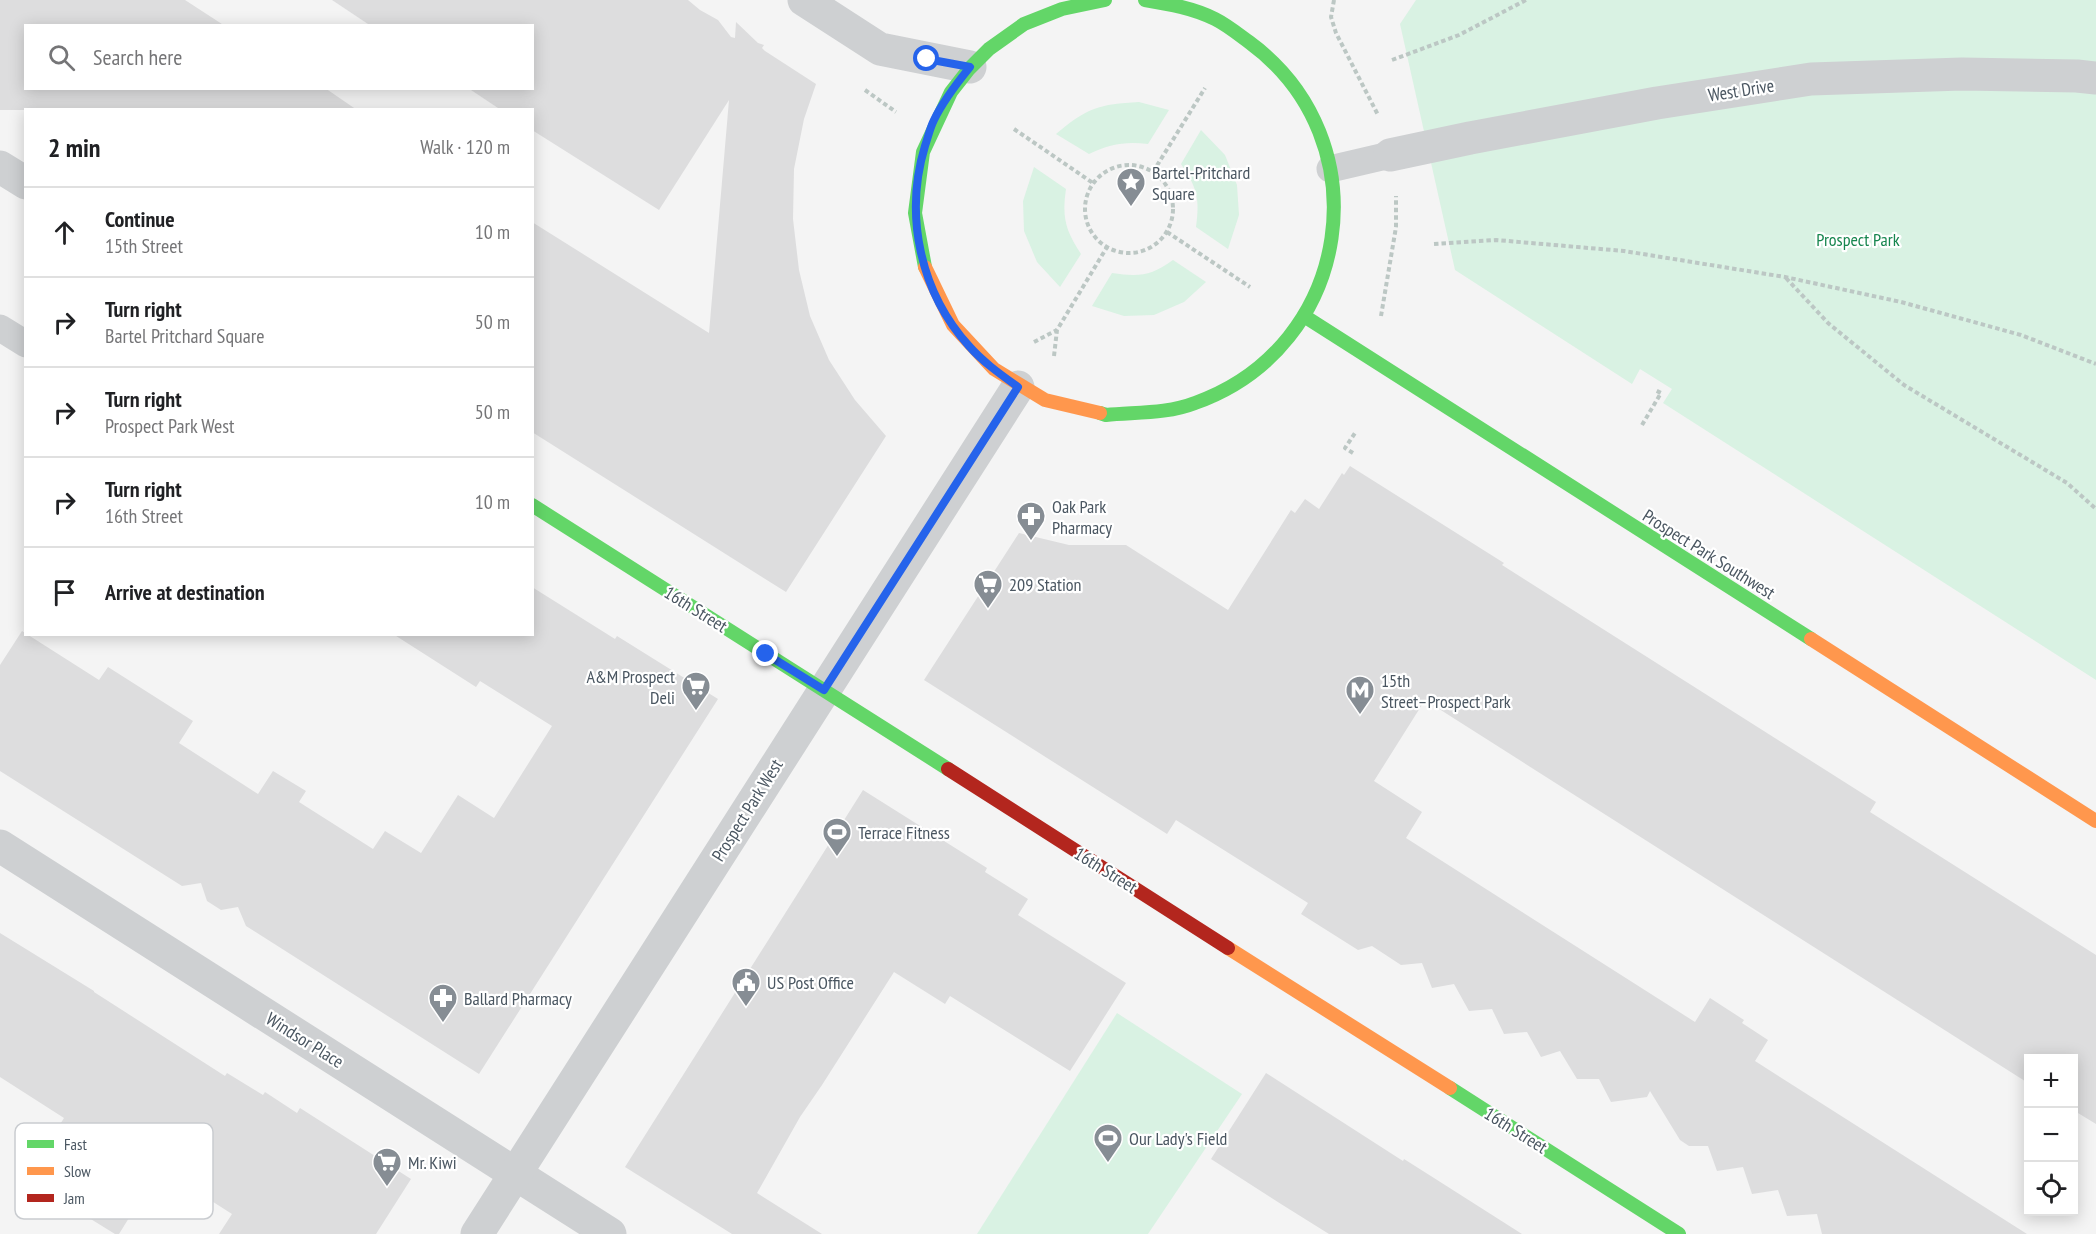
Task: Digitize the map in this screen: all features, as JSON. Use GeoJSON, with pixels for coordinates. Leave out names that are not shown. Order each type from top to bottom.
{"type":"FeatureCollection","features":[{"type":"Feature","properties":{"kind":"street"},"geometry":{"type":"LineString","coordinates":[[804,0],[880,49],[970,67]]}},
{"type":"Feature","properties":{"kind":"street"},"geometry":{"type":"LineString","coordinates":[[1105,0],[1071,6],[1036,18],[1005,37],[970,67],[933,121],[921,159],[916,193],[916,226],[922,259],[933,290],[948,320],[981,359],[1018,387],[1054,404],[1082,412],[1118,416],[1155,414],[1191,406],[1224,392],[1255,372],[1280,348],[1304,316],[1320,287],[1331,247],[1334,208],[1330,169],[1320,134],[1306,101],[1285,73],[1261,49],[1218,15],[1145,0]]}},
{"type":"Feature","properties":{"kind":"street","name":"West Drive"},"geometry":{"type":"LineString","coordinates":[[1390,155],[1657,103],[1810,79],[1962,74],[2096,78]]}},
{"type":"Feature","properties":{"kind":"street"},"geometry":{"type":"LineString","coordinates":[[0,167],[24,182]]}},
{"type":"Feature","properties":{"kind":"street","name":"Prospect Park Southwest"},"geometry":{"type":"LineString","coordinates":[[1304,316],[2096,821]]}},
{"type":"Feature","properties":{"kind":"street","name":"Prospect Park West"},"geometry":{"type":"LineString","coordinates":[[477,1234],[1018,387]]}},
{"type":"Feature","properties":{"kind":"street","name":"16th Street"},"geometry":{"type":"LineString","coordinates":[[534,506],[1679,1234]]}},
{"type":"Feature","properties":{"kind":"street","name":"Windsor Place"},"geometry":{"type":"LineString","coordinates":[[0,846],[610,1234]]}},
{"type":"Feature","properties":{"kind":"lane"},"geometry":{"type":"LineString","coordinates":[[1330,169],[1390,155]]}},
{"type":"Feature","properties":{"kind":"lane"},"geometry":{"type":"LineString","coordinates":[[0,328],[24,343]]}},
{"type":"Feature","properties":{"kind":"path"},"geometry":{"type":"LineString","coordinates":[[1392,60],[1459,35],[1526,0]]}},
{"type":"Feature","properties":{"kind":"path"},"geometry":{"type":"LineString","coordinates":[[862,88],[902,116]]}},
{"type":"Feature","properties":{"kind":"path"},"geometry":{"type":"LineString","coordinates":[[1153,172],[1205,88]]}},
{"type":"Feature","properties":{"kind":"path"},"geometry":{"type":"LineString","coordinates":[[1014,129],[1094,183]]}},
{"type":"Feature","properties":{"kind":"path"},"geometry":{"type":"LineString","coordinates":[[1141,166],[1153,172],[1164,181],[1170,193],[1173,206],[1172,219],[1167,232],[1158,243],[1147,250],[1126,253],[1107,247],[1096,238],[1088,225],[1085,210],[1087,196],[1094,183],[1115,167],[1141,166]]}},
{"type":"Feature","properties":{"kind":"path"},"geometry":{"type":"LineString","coordinates":[[1167,232],[1250,287]]}},
{"type":"Feature","properties":{"kind":"path"},"geometry":{"type":"LineString","coordinates":[[1434,244],[1496,240],[1624,250],[1785,277],[1934,311],[2021,336],[2096,364]]}},
{"type":"Feature","properties":{"kind":"path"},"geometry":{"type":"LineString","coordinates":[[1054,356],[1058,330],[1107,247]]}},
{"type":"Feature","properties":{"kind":"path"},"geometry":{"type":"LineString","coordinates":[[1785,277],[1828,323],[1905,385],[2067,483],[2096,509]]}},
{"type":"Feature","properties":{"kind":"path"},"geometry":{"type":"LineString","coordinates":[[1034,343],[1058,330]]}},
{"type":"Feature","properties":{"kind":"path"},"geometry":{"type":"LineString","coordinates":[[1642,425],[1661,393],[1655,390]]}},
{"type":"Feature","properties":{"kind":"path"},"geometry":{"type":"LineString","coordinates":[[1353,453],[1346,448],[1355,433]]}},
{"type":"Feature","properties":{"kind":"green space","name":"Prospect Park"},"geometry":{"type":"Polygon","coordinates":[[[1416,0],[2096,0],[2096,680],[1663,403],[1672,389],[1640,369],[1632,384],[1455,270],[1400,24],[1416,0]]]}},
{"type":"Feature","properties":{"kind":"green space"},"geometry":{"type":"Polygon","coordinates":[[[1139,102],[1169,110],[1148,144],[1118,144],[1089,154],[1056,134],[1076,118],[1094,109],[1114,104],[1139,102]]]}},
{"type":"Feature","properties":{"kind":"green space"},"geometry":{"type":"Polygon","coordinates":[[[1201,130],[1225,155],[1237,185],[1239,215],[1228,249],[1196,227],[1198,209],[1196,194],[1181,164],[1201,130]]]}},
{"type":"Feature","properties":{"kind":"green space"},"geometry":{"type":"Polygon","coordinates":[[[1034,167],[1066,189],[1064,208],[1066,223],[1071,238],[1081,254],[1060,287],[1037,262],[1024,231],[1023,201],[1034,167]]]}},
{"type":"Feature","properties":{"kind":"green space"},"geometry":{"type":"Polygon","coordinates":[[[1173,260],[1206,282],[1184,302],[1154,315],[1124,316],[1092,306],[1112,273],[1144,274],[1173,260]]]}},
{"type":"Feature","properties":{"kind":"green space","name":"Our Lady's Field"},"geometry":{"type":"Polygon","coordinates":[[[1117,1013],[1242,1094],[1148,1234],[977,1234],[1117,1013]]]}},
{"type":"Feature","properties":{"kind":"building"},"geometry":{"type":"Polygon","coordinates":[[[0,0],[185,0],[222,24],[24,24],[24,90],[328,90],[354,108],[24,108],[24,110],[0,110],[0,0]]]}},
{"type":"Feature","properties":{"kind":"building"},"geometry":{"type":"Polygon","coordinates":[[[332,0],[688,0],[718,20],[731,37],[735,38],[736,22],[758,43],[764,45],[762,48],[765,51],[816,84],[804,119],[794,169],[793,219],[799,270],[810,316],[829,360],[855,400],[886,436],[786,592],[534,433],[534,223],[709,333],[729,100],[659,210],[534,131],[534,108],[498,108],[471,90],[534,90],[534,24],[368,24],[332,0]]]}},
{"type":"Feature","properties":{"kind":"building"},"geometry":{"type":"Polygon","coordinates":[[[1350,466],[1504,563],[1502,565],[1876,802],[1870,812],[2096,955],[2096,1124],[2078,1113],[2078,1054],[2024,1054],[2024,1080],[1425,700],[1374,781],[1422,812],[1406,838],[1695,1022],[1710,998],[1744,1020],[1742,1023],[1768,1040],[1755,1061],[2027,1234],[1822,1234],[1817,1214],[1787,1216],[1778,1190],[1752,1194],[1743,1167],[1717,1171],[1708,1146],[1689,1146],[1680,1140],[1650,1091],[1647,1097],[1611,1102],[1599,1079],[1577,1079],[1560,1051],[1541,1057],[1527,1032],[1504,1034],[1492,1009],[1469,1011],[1454,984],[1432,988],[1422,963],[1401,965],[1372,946],[1358,950],[1301,914],[1308,903],[1176,820],[1167,834],[924,680],[1019,533],[1069,545],[1126,545],[1228,610],[1291,510],[1295,513],[1305,499],[1319,509],[1342,473],[1344,475],[1350,466]]]}},
{"type":"Feature","properties":{"kind":"building"},"geometry":{"type":"Polygon","coordinates":[[[534,588],[615,639],[617,636],[718,699],[479,1074],[246,926],[238,907],[221,910],[207,901],[201,883],[182,886],[0,771],[0,665],[22,631],[24,636],[30,636],[99,680],[108,667],[193,721],[179,743],[258,794],[273,771],[306,791],[299,802],[373,849],[385,831],[421,853],[458,795],[494,818],[552,726],[480,681],[476,687],[396,636],[534,636],[534,588]]]}},
{"type":"Feature","properties":{"kind":"building"},"geometry":{"type":"Polygon","coordinates":[[[863,790],[987,868],[985,872],[1028,899],[1018,915],[1126,983],[1070,1071],[950,996],[945,1004],[894,972],[800,1117],[757,1193],[822,1234],[732,1234],[625,1167],[863,790]]]}},
{"type":"Feature","properties":{"kind":"building"},"geometry":{"type":"Polygon","coordinates":[[[0,933],[225,1076],[227,1073],[263,1095],[265,1092],[297,1113],[300,1108],[411,1179],[376,1234],[219,1234],[232,1214],[213,1202],[213,1123],[61,1123],[64,1118],[0,1077],[0,933]]]}},
{"type":"Feature","properties":{"kind":"building"},"geometry":{"type":"Polygon","coordinates":[[[1266,1073],[1522,1234],[1329,1234],[1281,1204],[1211,1159],[1266,1073]]]}},
{"type":"Feature","properties":{"kind":"building"},"geometry":{"type":"Polygon","coordinates":[[[91,1219],[128,1219],[119,1234],[115,1234],[91,1219]]]}},
{"type":"Feature","properties":{"kind":"traffic: fast"},"geometry":{"type":"LineString","coordinates":[[925,267],[915,213],[923,152],[951,92],[989,49],[1024,24],[1062,9],[1105,0]]}},
{"type":"Feature","properties":{"kind":"traffic: fast"},"geometry":{"type":"LineString","coordinates":[[1100,413],[1106,415],[1151,412],[1184,407],[1248,375],[1289,337],[1317,290],[1332,238],[1332,185],[1319,132],[1292,83],[1249,42],[1219,21],[1190,9],[1145,0]]}},
{"type":"Feature","properties":{"kind":"traffic: fast"},"geometry":{"type":"LineString","coordinates":[[1304,316],[1811,639]]}},
{"type":"Feature","properties":{"kind":"traffic: fast"},"geometry":{"type":"LineString","coordinates":[[534,506],[948,769]]}},
{"type":"Feature","properties":{"kind":"traffic: fast"},"geometry":{"type":"LineString","coordinates":[[1450,1088],[1679,1234]]}},
{"type":"Feature","properties":{"kind":"traffic: slow"},"geometry":{"type":"LineString","coordinates":[[925,267],[953,325],[994,369],[1045,400],[1100,413]]}},
{"type":"Feature","properties":{"kind":"traffic: slow"},"geometry":{"type":"LineString","coordinates":[[1811,639],[2096,821]]}},
{"type":"Feature","properties":{"kind":"traffic: slow"},"geometry":{"type":"LineString","coordinates":[[1228,948],[1450,1088]]}},
{"type":"Feature","properties":{"kind":"traffic: jam"},"geometry":{"type":"LineString","coordinates":[[948,769],[1228,948]]}},
{"type":"Feature","properties":{"kind":"place","name":"Bartel-Pritchard Square"},"geometry":{"type":"Point","coordinates":[1131,208]}},
{"type":"Feature","properties":{"kind":"place","name":"Oak Park Pharmacy"},"geometry":{"type":"Point","coordinates":[1031,542]}},
{"type":"Feature","properties":{"kind":"place","name":"209 Station"},"geometry":{"type":"Point","coordinates":[988,610]}},
{"type":"Feature","properties":{"kind":"place","name":"A&M Prospect Deli"},"geometry":{"type":"Point","coordinates":[696,712]}},
{"type":"Feature","properties":{"kind":"place","name":"15th Street–Prospect Park"},"geometry":{"type":"Point","coordinates":[1360,716]}},
{"type":"Feature","properties":{"kind":"place","name":"Terrace Fitness"},"geometry":{"type":"Point","coordinates":[837,858]}},
{"type":"Feature","properties":{"kind":"place","name":"US Post Office"},"geometry":{"type":"Point","coordinates":[746,1008]}},
{"type":"Feature","properties":{"kind":"place","name":"Ballard Pharmacy"},"geometry":{"type":"Point","coordinates":[443,1024]}},
{"type":"Feature","properties":{"kind":"place","name":"Our Lady's Field"},"geometry":{"type":"Point","coordinates":[1108,1164]}},
{"type":"Feature","properties":{"kind":"place","name":"Mr. Kiwi"},"geometry":{"type":"Point","coordinates":[387,1188]}},
{"type":"Feature","properties":{"kind":"route"},"geometry":{"type":"LineString","coordinates":[[766,654],[824,690],[1018,387],[988,365],[968,346],[948,320],[933,290],[922,259],[916,226],[916,193],[921,159],[933,121],[943,103],[970,67],[927,59]]}}]}
